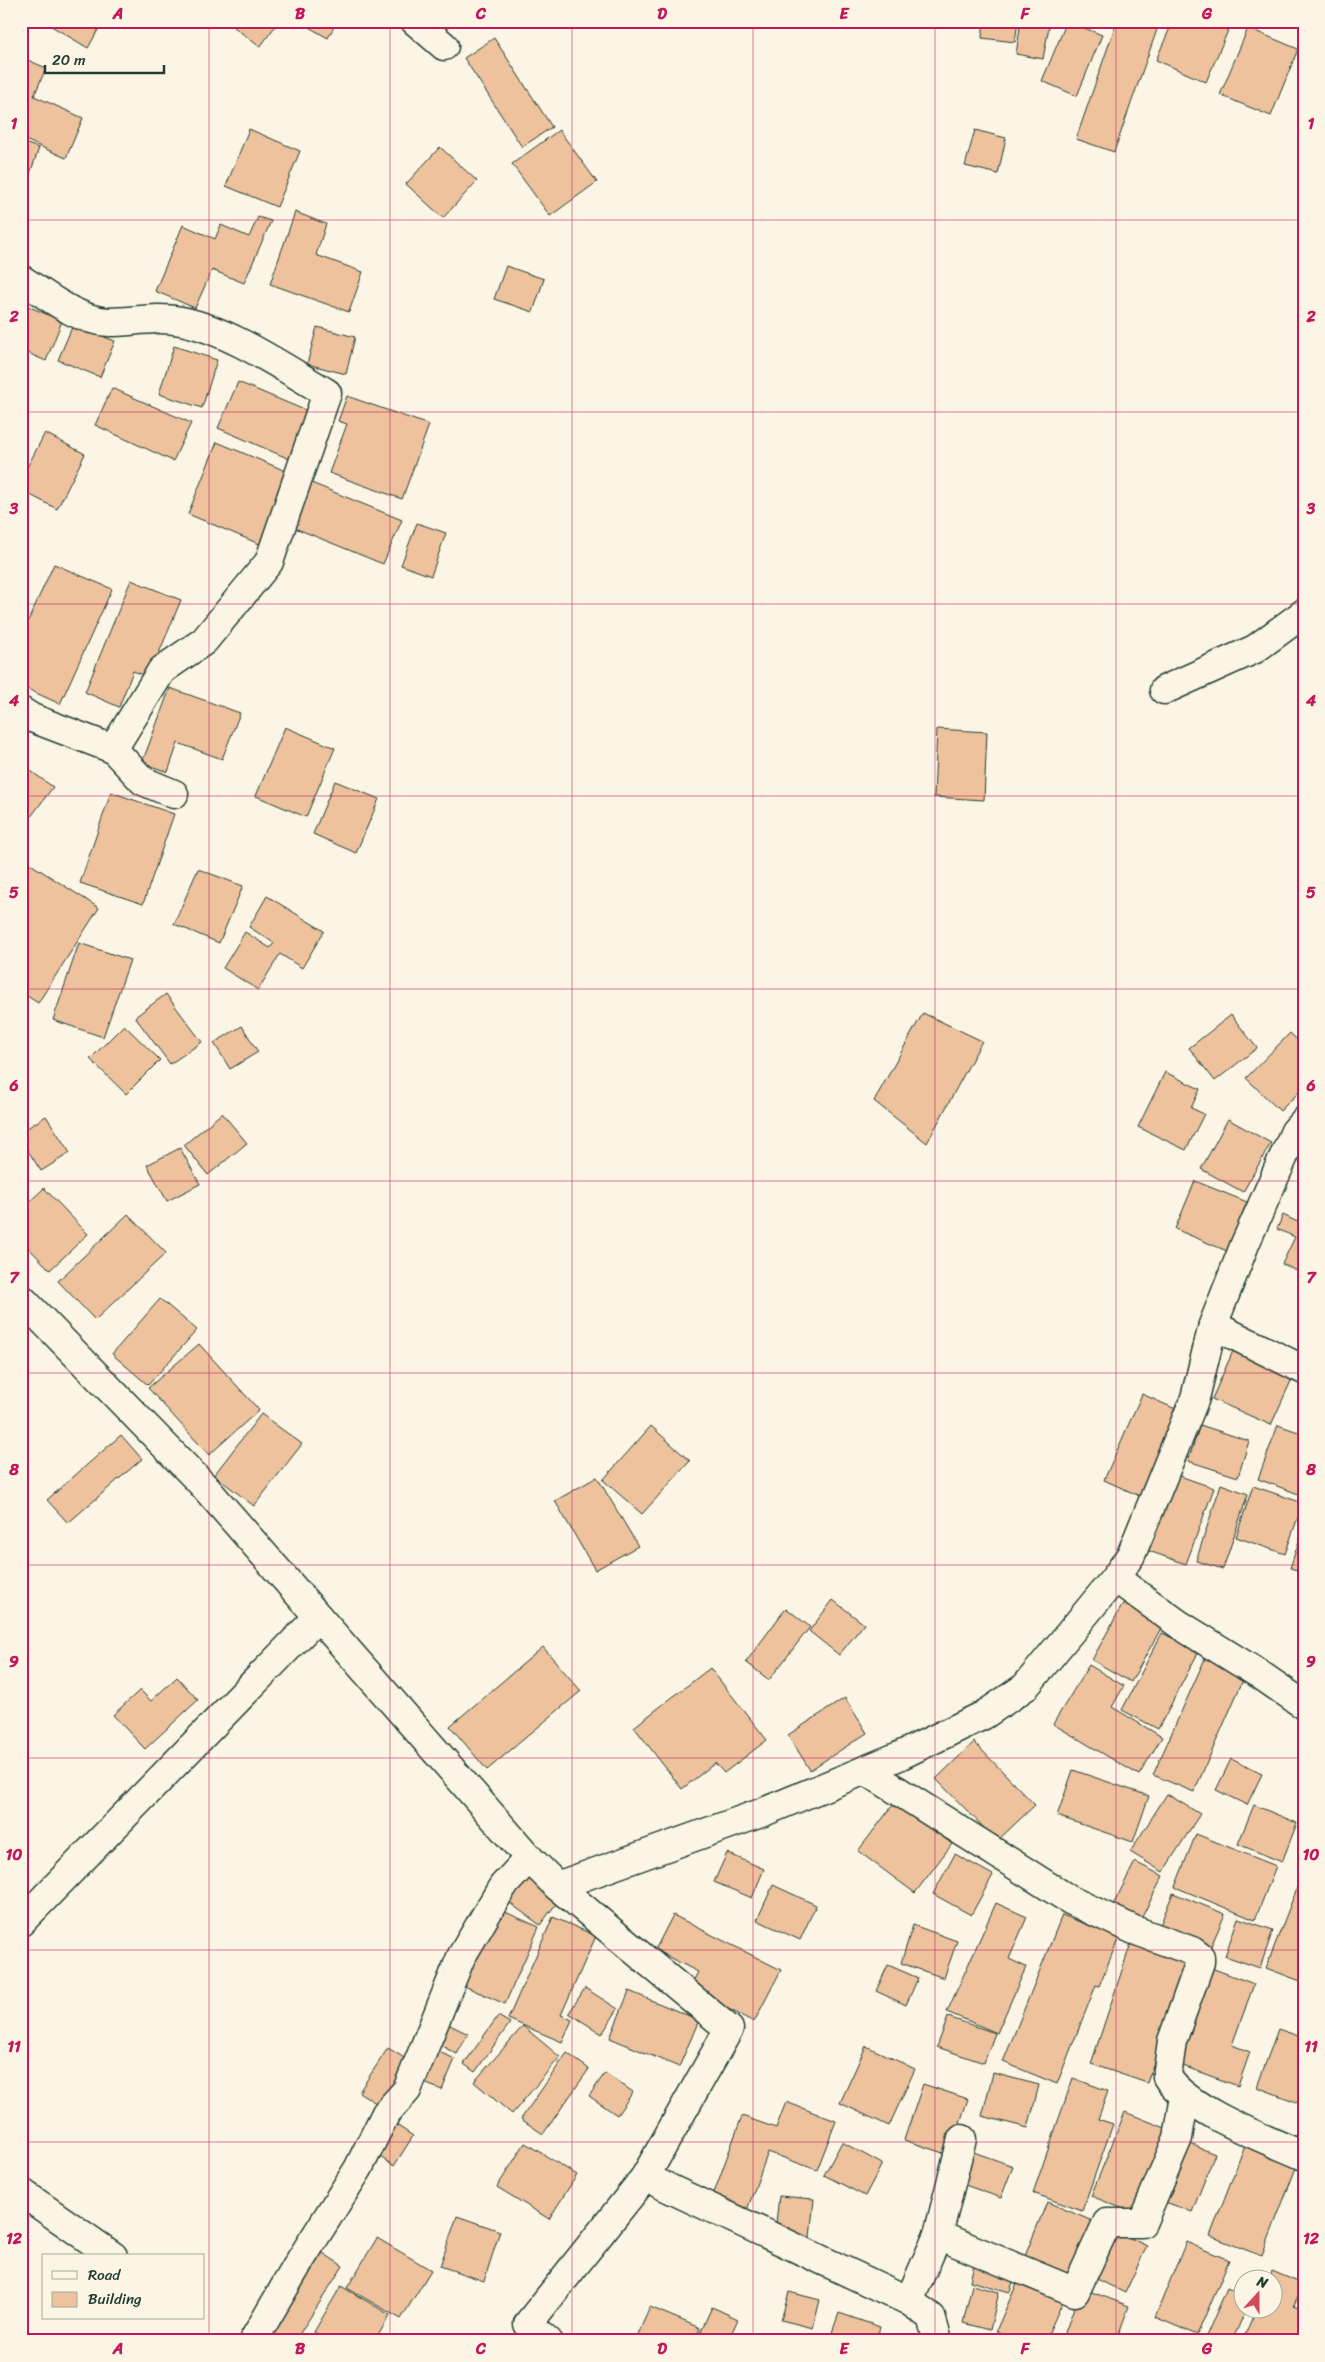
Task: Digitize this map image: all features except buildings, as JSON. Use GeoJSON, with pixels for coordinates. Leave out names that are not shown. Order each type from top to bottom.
{"type":"FeatureCollection","features":[{"type":"Feature","properties":{"kind":"street"},"geometry":{"type":"LineString","coordinates":[[415,21],[444,46]]}},
{"type":"Feature","properties":{"kind":"street"},"geometry":{"type":"LineString","coordinates":[[21,279],[71,312],[108,322],[158,318],[182,321],[231,338],[327,392],[269,562],[204,642],[162,670],[113,749]]}},
{"type":"Feature","properties":{"kind":"street"},"geometry":{"type":"LineString","coordinates":[[1164,690],[1255,649],[1304,614]]}},
{"type":"Feature","properties":{"kind":"street"},"geometry":{"type":"LineString","coordinates":[[21,711],[32,718],[113,749],[143,780],[174,794]]}},
{"type":"Feature","properties":{"kind":"street"},"geometry":{"type":"LineString","coordinates":[[557,1886],[761,1813],[899,1756],[984,1715],[1025,1687],[1115,1578],[1130,1555],[1195,1398],[1213,1325],[1244,1244],[1295,1131],[1304,1121]]}},
{"type":"Feature","properties":{"kind":"street"},"geometry":{"type":"LineString","coordinates":[[21,1298],[204,1486],[529,1858],[557,1886],[729,2029],[645,2177],[528,2324],[548,2341]]}},
{"type":"Feature","properties":{"kind":"street"},"geometry":{"type":"LineString","coordinates":[[1213,1325],[1304,1370]]}},
{"type":"Feature","properties":{"kind":"street"},"geometry":{"type":"LineString","coordinates":[[1115,1578],[1180,1625],[1259,1674],[1304,1705]]}},
{"type":"Feature","properties":{"kind":"street"},"geometry":{"type":"LineString","coordinates":[[21,1922],[318,1617]]}},
{"type":"Feature","properties":{"kind":"street"},"geometry":{"type":"LineString","coordinates":[[864,1770],[1070,1900],[1134,1930],[1192,1951],[1200,1957],[1172,2042],[1167,2077],[1172,2086],[1185,2096],[1219,2116],[1304,2156]]}},
{"type":"Feature","properties":{"kind":"street"},"geometry":{"type":"LineString","coordinates":[[253,2341],[301,2259],[358,2169],[386,2113],[407,2090],[466,1949],[503,1886],[529,1858]]}},
{"type":"Feature","properties":{"kind":"street"},"geometry":{"type":"LineString","coordinates":[[938,2235],[1075,2292],[1107,2223],[1142,2223],[1178,2138],[1185,2096]]}},
{"type":"Feature","properties":{"kind":"street"},"geometry":{"type":"LineString","coordinates":[[909,2300],[938,2235],[962,2139]]}},
{"type":"Feature","properties":{"kind":"street"},"geometry":{"type":"LineString","coordinates":[[645,2177],[909,2300],[931,2317],[938,2341]]}},
{"type":"Feature","properties":{"kind":"street"},"geometry":{"type":"LineString","coordinates":[[21,2192],[111,2254]]}}]}
